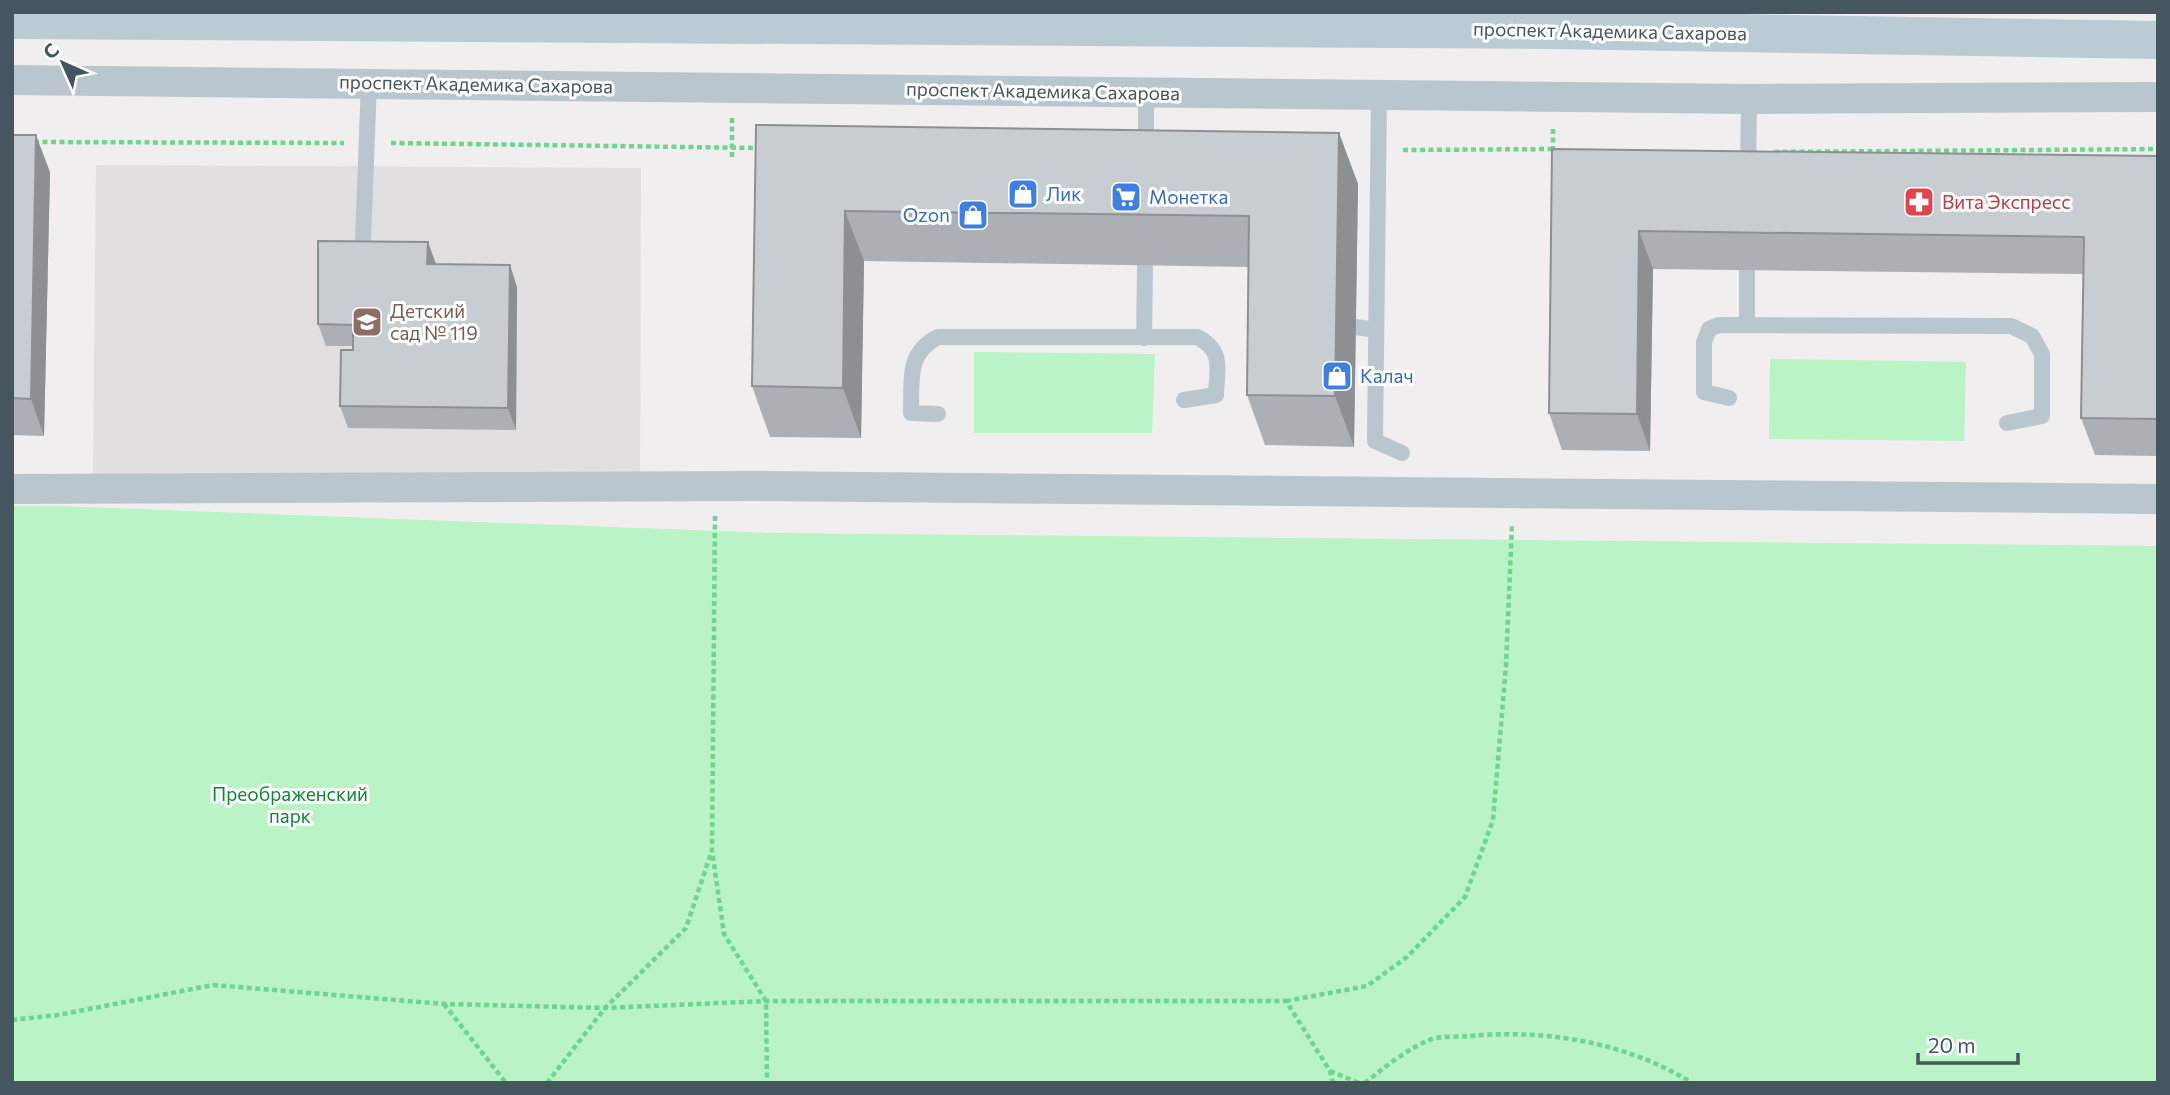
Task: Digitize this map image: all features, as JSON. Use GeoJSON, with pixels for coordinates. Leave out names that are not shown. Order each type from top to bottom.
{"type":"FeatureCollection","features":[{"type":"Feature","properties":{"kind":"main road","name":"проспект Академика Сахарова"},"geometry":{"type":"LineString","coordinates":[[12,20],[1551,30],[2158,40]]}},
{"type":"Feature","properties":{"kind":"street","name":"проспект Академика Сахарова"},"geometry":{"type":"LineString","coordinates":[[12,80],[1749,99],[2158,97]]}},
{"type":"Feature","properties":{"kind":"street"},"geometry":{"type":"LineString","coordinates":[[12,489],[716,487],[2158,499]]}},
{"type":"Feature","properties":{"kind":"lane"},"geometry":{"type":"LineString","coordinates":[[363,241],[369,82]]}},
{"type":"Feature","properties":{"kind":"lane"},"geometry":{"type":"LineString","coordinates":[[1146,92],[1146,171]]}},
{"type":"Feature","properties":{"kind":"lane"},"geometry":{"type":"LineString","coordinates":[[1379,94],[1375,441],[1402,453]]}},
{"type":"Feature","properties":{"kind":"lane"},"geometry":{"type":"LineString","coordinates":[[1748,188],[1749,99]]}},
{"type":"Feature","properties":{"kind":"lane"},"geometry":{"type":"LineString","coordinates":[[1144,338],[1145,265]]}},
{"type":"Feature","properties":{"kind":"lane"},"geometry":{"type":"LineString","coordinates":[[1747,270],[1747,325]]}},
{"type":"Feature","properties":{"kind":"lane"},"geometry":{"type":"LineString","coordinates":[[1729,398],[1704,392],[1704,342],[1709,329],[1719,325],[2011,326],[2032,336],[2042,354],[2042,416],[2007,423]]}},
{"type":"Feature","properties":{"kind":"lane"},"geometry":{"type":"LineString","coordinates":[[1356,327],[1376,330]]}},
{"type":"Feature","properties":{"kind":"lane"},"geometry":{"type":"LineString","coordinates":[[938,414],[911,413],[912,365],[924,344],[939,337],[1197,337],[1209,343],[1217,357],[1216,395],[1184,400]]}},
{"type":"Feature","properties":{"kind":"path"},"geometry":{"type":"LineString","coordinates":[[26,142],[774,148]]}},
{"type":"Feature","properties":{"kind":"path"},"geometry":{"type":"LineString","coordinates":[[1378,150],[1567,149]]}},
{"type":"Feature","properties":{"kind":"path"},"geometry":{"type":"LineString","coordinates":[[1748,152],[2158,149]]}},
{"type":"Feature","properties":{"kind":"path"},"geometry":{"type":"LineString","coordinates":[[716,487],[712,849],[724,934],[766,1001],[767,1083]]}},
{"type":"Feature","properties":{"kind":"path"},"geometry":{"type":"LineString","coordinates":[[12,1020],[213,985],[444,1004],[605,1008],[766,1001],[1286,1001],[1367,986],[1407,957],[1465,897],[1493,820],[1505,677],[1513,492]]}},
{"type":"Feature","properties":{"kind":"path"},"geometry":{"type":"LineString","coordinates":[[547,1083],[605,1008],[686,928],[712,849]]}},
{"type":"Feature","properties":{"kind":"path"},"geometry":{"type":"LineString","coordinates":[[1286,1001],[1330,1071],[1333,1083]]}},
{"type":"Feature","properties":{"kind":"path"},"geometry":{"type":"LineString","coordinates":[[444,1004],[506,1083]]}},
{"type":"Feature","properties":{"kind":"path"},"geometry":{"type":"LineString","coordinates":[[1364,1083],[1385,1066],[1433,1039],[1510,1032],[1613,1046],[1679,1074],[1692,1083]]}},
{"type":"Feature","properties":{"kind":"path"},"geometry":{"type":"LineString","coordinates":[[1330,1071],[1359,1083]]}},
{"type":"Feature","properties":{"kind":"shaded area","name":"Детский сад № 119"},"geometry":{"type":"Polygon","coordinates":[[[96,165],[641,168],[640,478],[93,475],[96,165]]]}},
{"type":"Feature","properties":{"kind":"green space"},"geometry":{"type":"Polygon","coordinates":[[[974,352],[1155,354],[1152,433],[974,433],[974,352]]]}},
{"type":"Feature","properties":{"kind":"green space"},"geometry":{"type":"Polygon","coordinates":[[[1770,359],[1966,362],[1964,441],[1769,439],[1770,359]]]}},
{"type":"Feature","properties":{"kind":"green space","name":"Преображенский парк"},"geometry":{"type":"Polygon","coordinates":[[[12,506],[768,533],[2158,546],[2158,1083],[12,1083],[12,506]]]}},
{"type":"Feature","properties":{"kind":"building"},"geometry":{"type":"Polygon","coordinates":[[[756,125],[1339,133],[1335,396],[1247,395],[1249,216],[845,211],[843,388],[752,386],[756,125]]]}},
{"type":"Feature","properties":{"kind":"building"},"geometry":{"type":"Polygon","coordinates":[[[12,135],[36,135],[31,399],[12,398],[12,135]]]}},
{"type":"Feature","properties":{"kind":"building"},"geometry":{"type":"Polygon","coordinates":[[[1552,149],[2158,156],[2158,419],[2081,418],[2084,237],[1639,231],[1637,414],[1549,413],[1552,149]]]}},
{"type":"Feature","properties":{"kind":"building"},"geometry":{"type":"Polygon","coordinates":[[[318,241],[428,242],[427,264],[510,265],[508,408],[340,406],[341,350],[353,350],[353,325],[318,324],[318,241]]]}},
{"type":"Feature","properties":{"kind":"place","name":"Лик"},"geometry":{"type":"Point","coordinates":[1023,194]}},
{"type":"Feature","properties":{"kind":"place","name":"Монетка"},"geometry":{"type":"Point","coordinates":[1126,197]}},
{"type":"Feature","properties":{"kind":"place","name":"Вита Экспресс"},"geometry":{"type":"Point","coordinates":[1919,202]}},
{"type":"Feature","properties":{"kind":"place","name":"Ozon"},"geometry":{"type":"Point","coordinates":[973,215]}},
{"type":"Feature","properties":{"kind":"place","name":"Детский сад № 119"},"geometry":{"type":"Point","coordinates":[367,322]}},
{"type":"Feature","properties":{"kind":"place","name":"Калач"},"geometry":{"type":"Point","coordinates":[1337,376]}}]}
